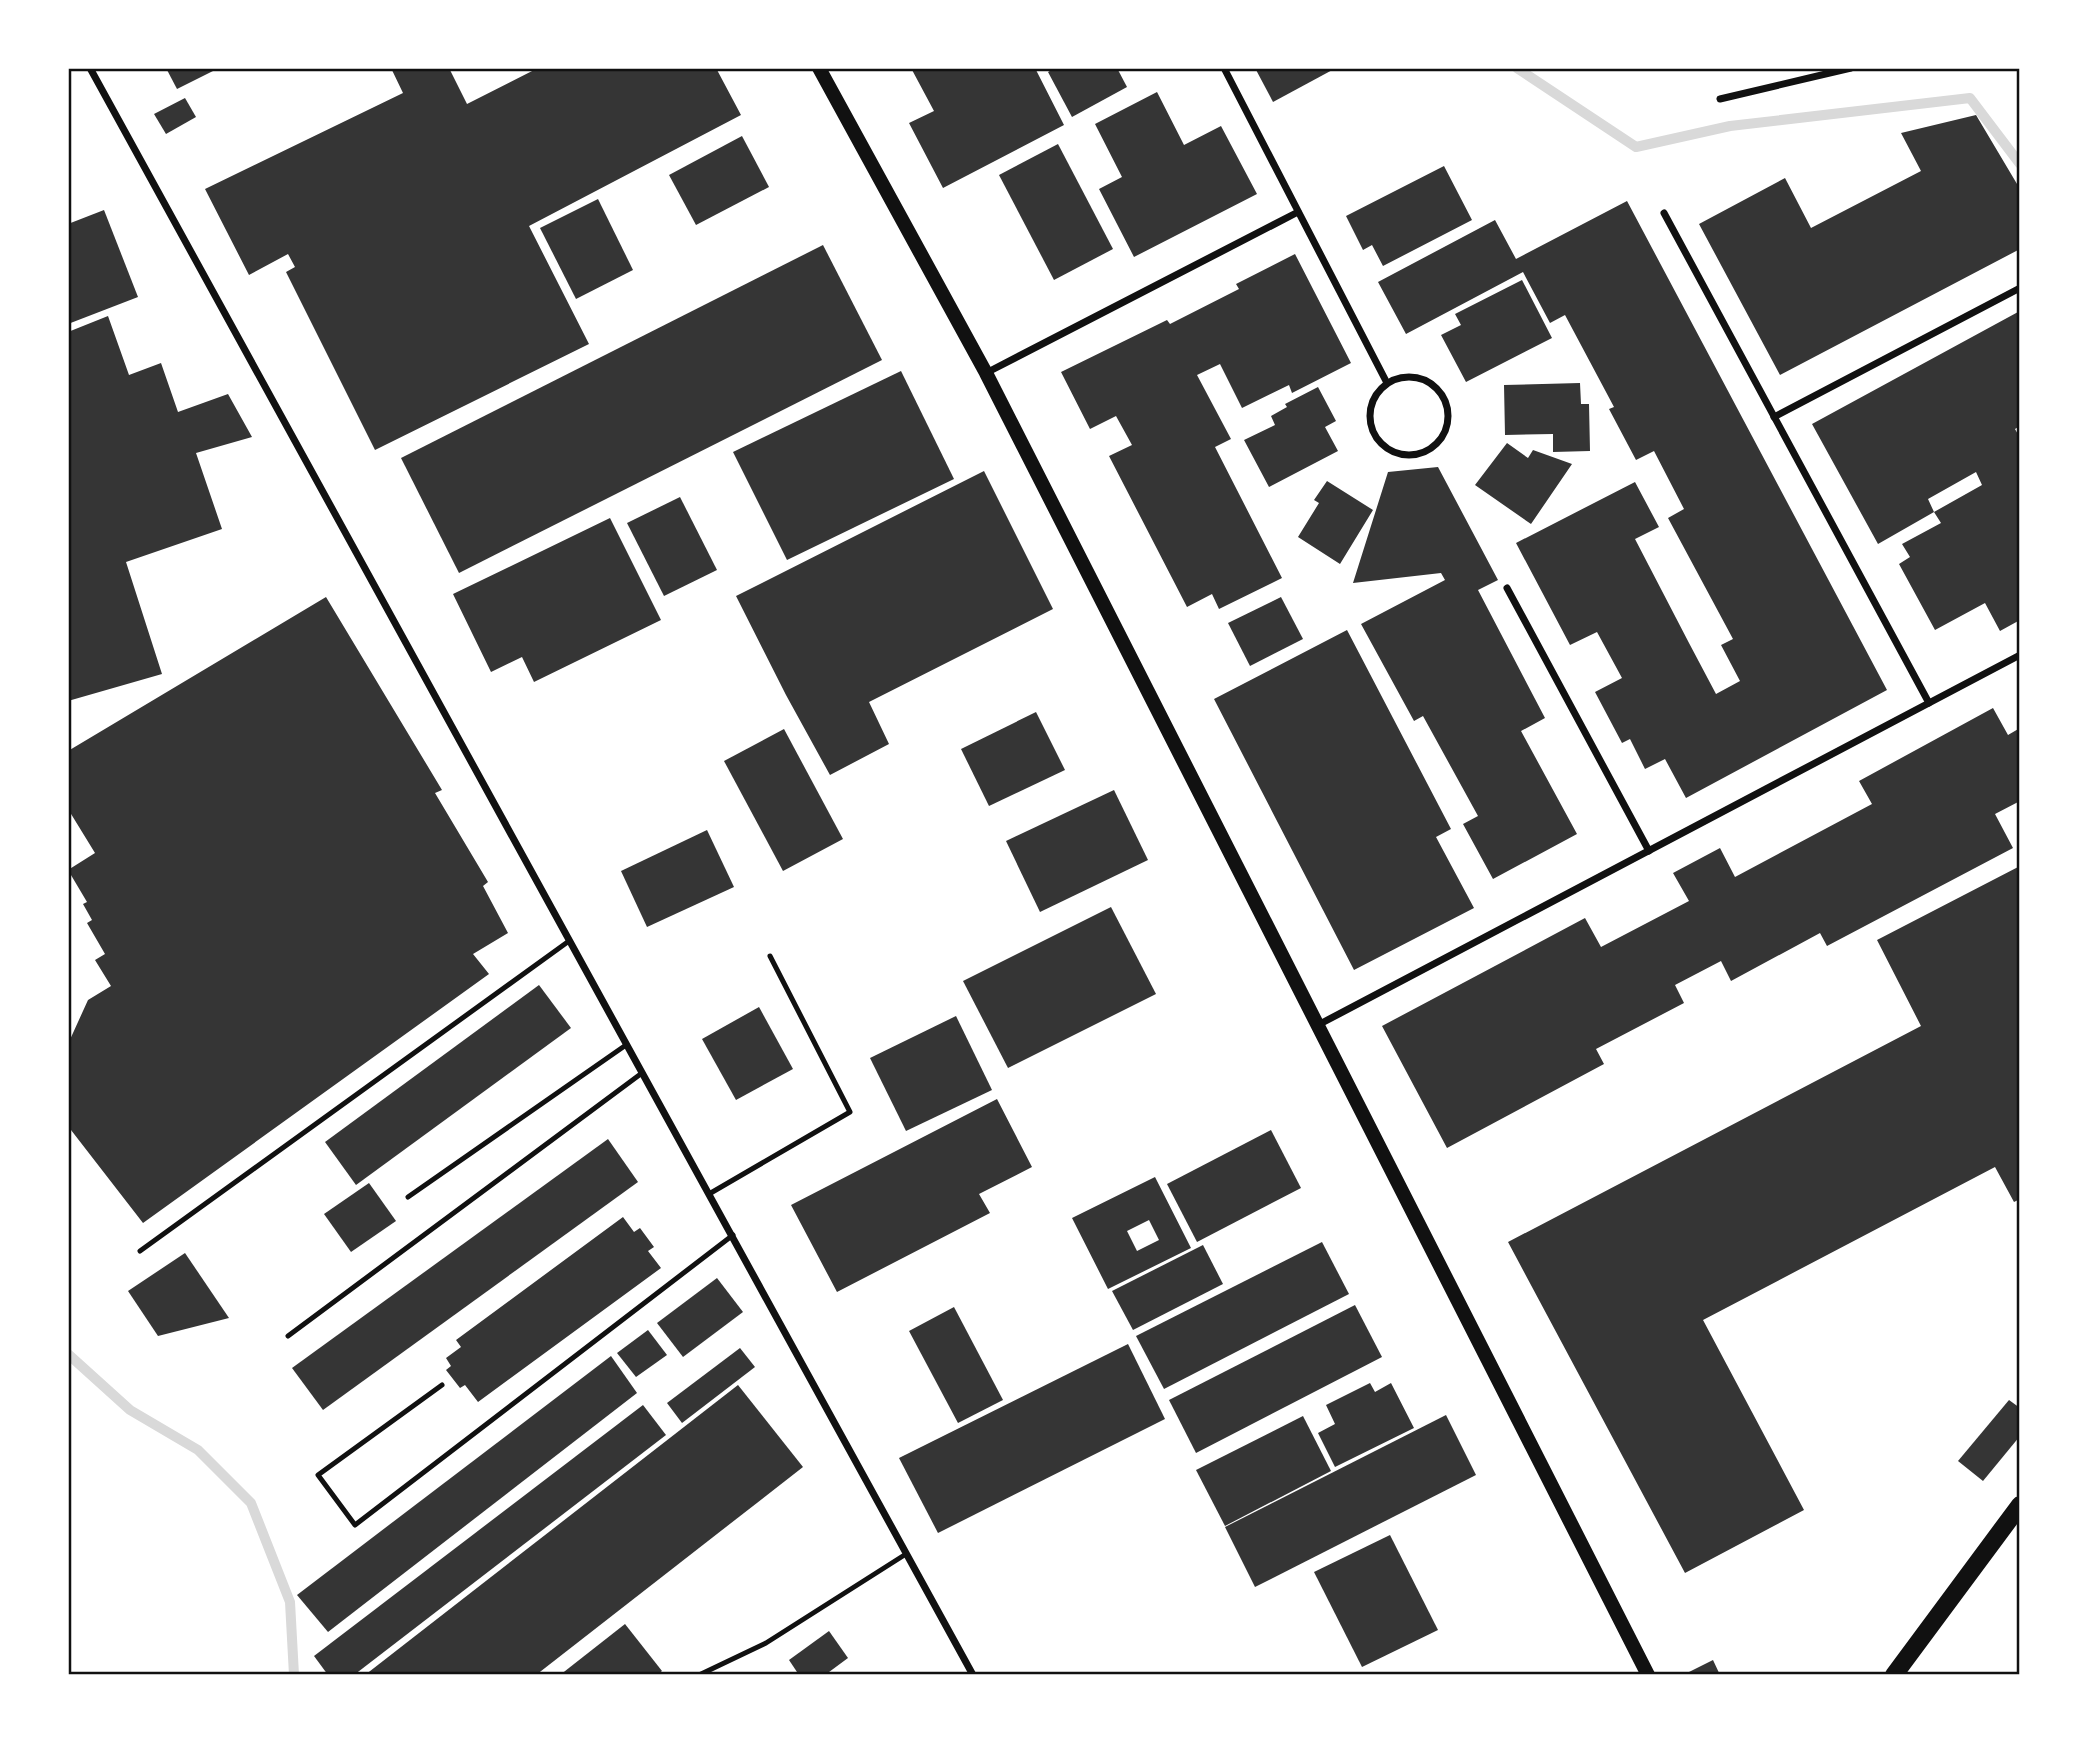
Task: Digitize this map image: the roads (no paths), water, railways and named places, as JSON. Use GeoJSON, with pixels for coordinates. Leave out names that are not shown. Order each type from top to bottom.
{"type":"FeatureCollection","features":[{"type":"Feature","properties":{"kind":"main road"},"geometry":{"type":"LineString","coordinates":[[819,68],[986,373],[1648,1675]]}},
{"type":"Feature","properties":{"kind":"main road"},"geometry":{"type":"LineString","coordinates":[[1895,1675],[2018,1511]]}},
{"type":"Feature","properties":{"kind":"street"},"geometry":{"type":"LineString","coordinates":[[90,68],[973,1675]]}},
{"type":"Feature","properties":{"kind":"street"},"geometry":{"type":"LineString","coordinates":[[1224,68],[1387,383]]}},
{"type":"Feature","properties":{"kind":"street"},"geometry":{"type":"LineString","coordinates":[[1720,99],[1851,68]]}},
{"type":"Feature","properties":{"kind":"street"},"geometry":{"type":"LineString","coordinates":[[986,373],[1298,212]]}},
{"type":"Feature","properties":{"kind":"street"},"geometry":{"type":"LineString","coordinates":[[1664,213],[1929,703]]}},
{"type":"Feature","properties":{"kind":"street"},"geometry":{"type":"LineString","coordinates":[[1774,417],[2020,288]]}},
{"type":"Feature","properties":{"kind":"street"},"geometry":{"type":"LineString","coordinates":[[1412,376],[1435,386],[1443,396],[1448,421],[1444,433],[1426,451],[1400,454],[1388,449],[1378,440],[1369,416],[1371,403],[1377,392],[1387,383],[1412,376]]}},
{"type":"Feature","properties":{"kind":"street"},"geometry":{"type":"LineString","coordinates":[[1507,588],[1649,851]]}},
{"type":"Feature","properties":{"kind":"street"},"geometry":{"type":"LineString","coordinates":[[1318,1025],[2020,655]]}},
{"type":"Feature","properties":{"kind":"lane"},"geometry":{"type":"LineString","coordinates":[[140,1251],[569,941]]}},
{"type":"Feature","properties":{"kind":"lane"},"geometry":{"type":"LineString","coordinates":[[709,1194],[850,1112],[769,956]]}},
{"type":"Feature","properties":{"kind":"lane"},"geometry":{"type":"LineString","coordinates":[[408,1197],[626,1045]]}},
{"type":"Feature","properties":{"kind":"lane"},"geometry":{"type":"LineString","coordinates":[[288,1336],[642,1073]]}},
{"type":"Feature","properties":{"kind":"lane"},"geometry":{"type":"LineString","coordinates":[[442,1385],[318,1475],[355,1525],[733,1236]]}},
{"type":"Feature","properties":{"kind":"lane"},"geometry":{"type":"LineString","coordinates":[[699,1675],[766,1643],[906,1554]]}},
{"type":"Feature","properties":{"kind":"waterway"},"geometry":{"type":"LineString","coordinates":[[1517,68],[1636,147],[1730,126],[1970,98],[2020,164]]}},
{"type":"Feature","properties":{"kind":"waterway"},"geometry":{"type":"LineString","coordinates":[[68,1354],[130,1410],[198,1450],[251,1503],[290,1602],[294,1675]]}}]}
